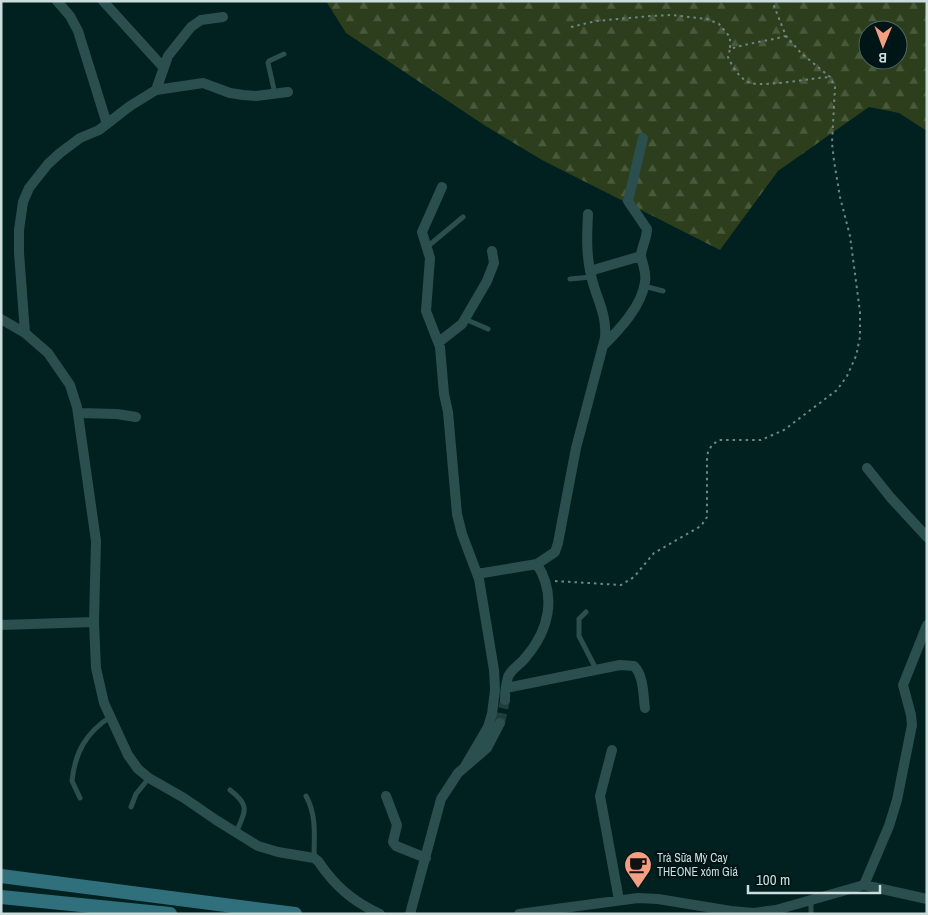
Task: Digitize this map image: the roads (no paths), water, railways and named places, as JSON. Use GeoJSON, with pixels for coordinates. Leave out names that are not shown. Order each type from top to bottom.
{"type":"FeatureCollection","features":[{"type":"Feature","properties":{"kind":"main road"},"geometry":{"type":"LineString","coordinates":[[1,876],[295,914]]}},
{"type":"Feature","properties":{"kind":"main road"},"geometry":{"type":"LineString","coordinates":[[34,901],[37,880]]}},
{"type":"Feature","properties":{"kind":"main road"},"geometry":{"type":"LineString","coordinates":[[1,897],[170,914]]}},
{"type":"Feature","properties":{"kind":"street"},"geometry":{"type":"LineString","coordinates":[[56,1],[70,16],[78,31],[107,124]]}},
{"type":"Feature","properties":{"kind":"street"},"geometry":{"type":"LineString","coordinates":[[103,1],[164,67]]}},
{"type":"Feature","properties":{"kind":"street"},"geometry":{"type":"LineString","coordinates":[[156,90],[168,56],[191,28],[201,20],[223,17]]}},
{"type":"Feature","properties":{"kind":"street"},"geometry":{"type":"LineString","coordinates":[[25,333],[19,254],[19,230],[23,202],[29,188],[48,164],[60,153],[80,138],[99,130],[130,106],[156,90],[203,83],[230,92],[256,96],[288,92]]}},
{"type":"Feature","properties":{"kind":"street"},"geometry":{"type":"LineString","coordinates":[[602,347],[626,321],[642,294],[644,286],[646,270],[641,256],[647,228],[628,201],[643,138]]}},
{"type":"Feature","properties":{"kind":"street"},"geometry":{"type":"LineString","coordinates":[[442,186],[423,227],[423,238],[430,258],[426,311],[439,342],[457,514],[462,534],[477,574],[491,648],[495,690],[492,714],[488,727],[464,768]]}},
{"type":"Feature","properties":{"kind":"street"},"geometry":{"type":"LineString","coordinates":[[477,574],[538,564],[554,552],[558,543],[576,448],[606,326],[604,314],[590,274],[586,238],[588,214]]}},
{"type":"Feature","properties":{"kind":"street"},"geometry":{"type":"LineString","coordinates":[[439,342],[453,332],[465,319],[492,270],[494,263],[492,251]]}},
{"type":"Feature","properties":{"kind":"street"},"geometry":{"type":"LineString","coordinates":[[590,274],[641,256]]}},
{"type":"Feature","properties":{"kind":"street"},"geometry":{"type":"LineString","coordinates":[[1,319],[25,333],[48,353],[70,385],[78,413],[96,540],[94,622],[96,668],[101,693],[128,755],[138,769],[149,778],[184,798],[235,833],[258,846],[318,860],[337,886],[351,898],[380,914]]}},
{"type":"Feature","properties":{"kind":"street"},"geometry":{"type":"LineString","coordinates":[[78,413],[118,414],[136,417]]}},
{"type":"Feature","properties":{"kind":"street"},"geometry":{"type":"LineString","coordinates":[[867,468],[891,498],[927,537]]}},
{"type":"Feature","properties":{"kind":"street"},"geometry":{"type":"LineString","coordinates":[[505,700],[509,675],[526,658],[545,627],[548,614],[546,580],[538,564]]}},
{"type":"Feature","properties":{"kind":"street"},"geometry":{"type":"LineString","coordinates":[[1,625],[94,622]]}},
{"type":"Feature","properties":{"kind":"street"},"geometry":{"type":"LineString","coordinates":[[864,885],[889,826],[897,800],[912,724],[903,685],[927,625]]}},
{"type":"Feature","properties":{"kind":"street"},"geometry":{"type":"LineString","coordinates":[[506,688],[620,665],[634,666],[639,671],[645,708]]}},
{"type":"Feature","properties":{"kind":"street"},"geometry":{"type":"LineString","coordinates":[[410,914],[441,799],[458,774],[486,748],[500,723]]}},
{"type":"Feature","properties":{"kind":"street"},"geometry":{"type":"LineString","coordinates":[[612,750],[600,796],[619,900]]}},
{"type":"Feature","properties":{"kind":"street"},"geometry":{"type":"LineString","coordinates":[[386,796],[397,825],[393,842],[396,846],[426,858]]}},
{"type":"Feature","properties":{"kind":"street"},"geometry":{"type":"LineString","coordinates":[[519,914],[619,900],[658,899],[731,911],[754,912],[776,910],[864,885],[927,899]]}},
{"type":"Feature","properties":{"kind":"lane"},"geometry":{"type":"LineString","coordinates":[[276,95],[268,64],[269,61],[284,54]]}},
{"type":"Feature","properties":{"kind":"lane"},"geometry":{"type":"LineString","coordinates":[[426,248],[463,217]]}},
{"type":"Feature","properties":{"kind":"lane"},"geometry":{"type":"LineString","coordinates":[[570,279],[590,274]]}},
{"type":"Feature","properties":{"kind":"lane"},"geometry":{"type":"LineString","coordinates":[[644,286],[663,290]]}},
{"type":"Feature","properties":{"kind":"lane"},"geometry":{"type":"LineString","coordinates":[[465,319],[488,328]]}},
{"type":"Feature","properties":{"kind":"lane"},"geometry":{"type":"LineString","coordinates":[[586,612],[579,619],[579,636],[596,670]]}},
{"type":"Feature","properties":{"kind":"lane"},"geometry":{"type":"LineString","coordinates":[[80,798],[72,781],[80,751],[88,734],[111,717]]}},
{"type":"Feature","properties":{"kind":"lane"},"geometry":{"type":"LineString","coordinates":[[131,807],[136,794],[149,778]]}},
{"type":"Feature","properties":{"kind":"lane"},"geometry":{"type":"LineString","coordinates":[[230,790],[245,805],[245,812],[235,833]]}},
{"type":"Feature","properties":{"kind":"lane"},"geometry":{"type":"LineString","coordinates":[[306,796],[314,816],[314,858]]}},
{"type":"Feature","properties":{"kind":"lane"},"geometry":{"type":"LineString","coordinates":[[811,901],[811,914]]}},
{"type":"Feature","properties":{"kind":"tunnel"},"geometry":{"type":"LineString","coordinates":[[500,723],[505,700]]}},
{"type":"Feature","properties":{"kind":"place","name":"Trà Sữa Mỳ Cay THEONE xóm Giá"},"geometry":{"type":"Point","coordinates":[638,889]}}]}
